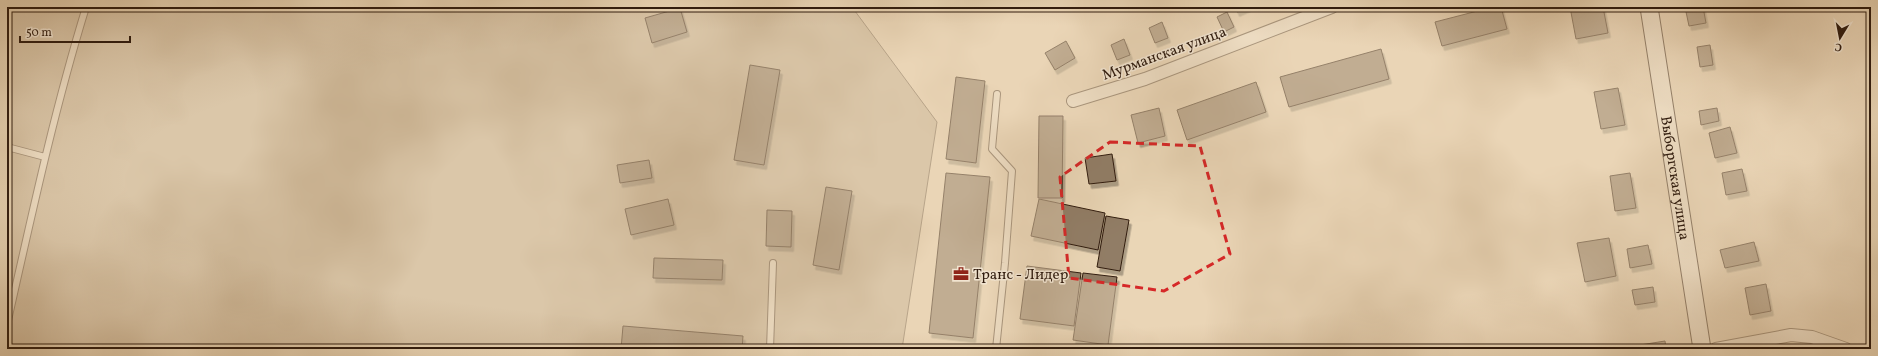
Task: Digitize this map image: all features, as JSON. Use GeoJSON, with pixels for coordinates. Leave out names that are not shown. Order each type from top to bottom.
{"type":"FeatureCollection","features":[{"type":"Feature","properties":{"kind":"street","name":"Мурманская улица"},"geometry":{"type":"LineString","coordinates":[[1073,101],[1145,79],[1332,7]]}},
{"type":"Feature","properties":{"kind":"street","name":"Выборгская улица"},"geometry":{"type":"LineString","coordinates":[[1649,7],[1702,349]]}},
{"type":"Feature","properties":{"kind":"street"},"geometry":{"type":"LineString","coordinates":[[1716,349],[1791,334],[1812,337],[1846,349]]}},
{"type":"Feature","properties":{"kind":"lane"},"geometry":{"type":"LineString","coordinates":[[7,325],[45,157],[71,56],[86,7]]}},
{"type":"Feature","properties":{"kind":"lane"},"geometry":{"type":"LineString","coordinates":[[996,349],[1005,263],[1012,171],[992,150],[997,94]]}},
{"type":"Feature","properties":{"kind":"lane"},"geometry":{"type":"LineString","coordinates":[[7,147],[45,157]]}},
{"type":"Feature","properties":{"kind":"lane"},"geometry":{"type":"LineString","coordinates":[[770,349],[773,263]]}},
{"type":"Feature","properties":{"kind":"highlighted area"},"geometry":{"type":"Polygon","coordinates":[[[1110,142],[1200,146],[1230,254],[1164,291],[1069,278],[1060,177],[1110,142]]]}},
{"type":"Feature","properties":{"kind":"shaded area"},"geometry":{"type":"Polygon","coordinates":[[[7,7],[852,7],[937,122],[902,349],[7,349],[7,7]]]}},
{"type":"Feature","properties":{"kind":"building"},"geometry":{"type":"Polygon","coordinates":[[[1235,7],[1248,7],[1237,12],[1235,7]]]}},
{"type":"Feature","properties":{"kind":"building"},"geometry":{"type":"Polygon","coordinates":[[[1493,7],[1501,7],[1507,29],[1442,46],[1435,22],[1493,7]]]}},
{"type":"Feature","properties":{"kind":"building"},"geometry":{"type":"Polygon","coordinates":[[[1570,7],[1603,7],[1608,33],[1576,39],[1570,7]]]}},
{"type":"Feature","properties":{"kind":"building"},"geometry":{"type":"Polygon","coordinates":[[[1685,7],[1703,7],[1706,23],[1689,26],[1685,7]]]}},
{"type":"Feature","properties":{"kind":"building"},"geometry":{"type":"Polygon","coordinates":[[[680,8],[687,32],[652,43],[645,18],[680,8]]]}},
{"type":"Feature","properties":{"kind":"building"},"geometry":{"type":"Polygon","coordinates":[[[1227,12],[1234,27],[1224,32],[1217,17],[1227,12]]]}},
{"type":"Feature","properties":{"kind":"building"},"geometry":{"type":"Polygon","coordinates":[[[1162,22],[1168,38],[1155,43],[1149,28],[1162,22]]]}},
{"type":"Feature","properties":{"kind":"building"},"geometry":{"type":"Polygon","coordinates":[[[1124,39],[1130,55],[1117,60],[1111,45],[1124,39]]]}},
{"type":"Feature","properties":{"kind":"building"},"geometry":{"type":"Polygon","coordinates":[[[1066,41],[1075,58],[1055,70],[1045,53],[1066,41]]]}},
{"type":"Feature","properties":{"kind":"building"},"geometry":{"type":"Polygon","coordinates":[[[1710,45],[1713,65],[1700,67],[1697,47],[1710,45]]]}},
{"type":"Feature","properties":{"kind":"building"},"geometry":{"type":"Polygon","coordinates":[[[1381,49],[1389,79],[1289,107],[1280,77],[1381,49]]]}},
{"type":"Feature","properties":{"kind":"building"},"geometry":{"type":"Polygon","coordinates":[[[750,65],[780,70],[764,165],[734,160],[750,65]]]}},
{"type":"Feature","properties":{"kind":"building"},"geometry":{"type":"Polygon","coordinates":[[[956,77],[985,81],[976,163],[946,159],[956,77]]]}},
{"type":"Feature","properties":{"kind":"building"},"geometry":{"type":"Polygon","coordinates":[[[1256,82],[1266,112],[1187,140],[1177,110],[1256,82]]]}},
{"type":"Feature","properties":{"kind":"building"},"geometry":{"type":"Polygon","coordinates":[[[1618,88],[1625,125],[1601,129],[1594,92],[1618,88]]]}},
{"type":"Feature","properties":{"kind":"building"},"geometry":{"type":"Polygon","coordinates":[[[1159,108],[1165,136],[1138,143],[1131,115],[1159,108]]]}},
{"type":"Feature","properties":{"kind":"building"},"geometry":{"type":"Polygon","coordinates":[[[1717,108],[1719,121],[1701,125],[1699,111],[1717,108]]]}},
{"type":"Feature","properties":{"kind":"building"},"geometry":{"type":"Polygon","coordinates":[[[1039,116],[1063,116],[1062,198],[1038,198],[1039,116]]]}},
{"type":"Feature","properties":{"kind":"building"},"geometry":{"type":"Polygon","coordinates":[[[1730,127],[1737,153],[1715,158],[1709,133],[1730,127]]]}},
{"type":"Feature","properties":{"kind":"building"},"geometry":{"type":"Polygon","coordinates":[[[1112,154],[1116,181],[1089,184],[1085,158],[1112,154]]]}},
{"type":"Feature","properties":{"kind":"building"},"geometry":{"type":"Polygon","coordinates":[[[649,160],[652,178],[620,183],[617,165],[649,160]]]}},
{"type":"Feature","properties":{"kind":"building"},"geometry":{"type":"Polygon","coordinates":[[[1742,169],[1747,191],[1726,195],[1722,173],[1742,169]]]}},
{"type":"Feature","properties":{"kind":"building"},"geometry":{"type":"Polygon","coordinates":[[[946,173],[990,177],[973,338],[929,333],[946,173]]]}},
{"type":"Feature","properties":{"kind":"building"},"geometry":{"type":"Polygon","coordinates":[[[1630,173],[1636,208],[1615,211],[1610,176],[1630,173]]]}},
{"type":"Feature","properties":{"kind":"building"},"geometry":{"type":"Polygon","coordinates":[[[826,187],[852,191],[839,270],[813,265],[826,187]]]}},
{"type":"Feature","properties":{"kind":"building"},"geometry":{"type":"Polygon","coordinates":[[[668,199],[674,225],[631,235],[625,209],[668,199]]]}},
{"type":"Feature","properties":{"kind":"building"},"geometry":{"type":"Polygon","coordinates":[[[1039,199],[1105,213],[1098,250],[1031,236],[1039,199]]]}},
{"type":"Feature","properties":{"kind":"building"},"geometry":{"type":"Polygon","coordinates":[[[767,210],[792,211],[791,247],[766,246],[767,210]]]}},
{"type":"Feature","properties":{"kind":"building"},"geometry":{"type":"Polygon","coordinates":[[[1106,216],[1129,220],[1120,271],[1097,267],[1106,216]]]}},
{"type":"Feature","properties":{"kind":"building"},"geometry":{"type":"Polygon","coordinates":[[[1609,238],[1616,276],[1585,282],[1577,243],[1609,238]]]}},
{"type":"Feature","properties":{"kind":"building"},"geometry":{"type":"Polygon","coordinates":[[[1754,242],[1759,261],[1725,268],[1720,250],[1754,242]]]}},
{"type":"Feature","properties":{"kind":"building"},"geometry":{"type":"Polygon","coordinates":[[[1648,245],[1652,264],[1630,268],[1627,249],[1648,245]]]}},
{"type":"Feature","properties":{"kind":"building"},"geometry":{"type":"Polygon","coordinates":[[[654,258],[723,260],[722,280],[653,278],[654,258]]]}},
{"type":"Feature","properties":{"kind":"building"},"geometry":{"type":"Polygon","coordinates":[[[1027,266],[1081,273],[1074,326],[1020,319],[1027,266]]]}},
{"type":"Feature","properties":{"kind":"building"},"geometry":{"type":"Polygon","coordinates":[[[1083,273],[1117,277],[1108,345],[1073,340],[1083,273]]]}},
{"type":"Feature","properties":{"kind":"building"},"geometry":{"type":"Polygon","coordinates":[[[1766,284],[1771,311],[1750,315],[1745,288],[1766,284]]]}},
{"type":"Feature","properties":{"kind":"building"},"geometry":{"type":"Polygon","coordinates":[[[1653,287],[1655,302],[1635,305],[1632,290],[1653,287]]]}},
{"type":"Feature","properties":{"kind":"building"},"geometry":{"type":"Polygon","coordinates":[[[623,326],[743,336],[742,349],[621,349],[623,326]]]}},
{"type":"Feature","properties":{"kind":"building"},"geometry":{"type":"Polygon","coordinates":[[[1665,341],[1666,349],[1641,349],[1640,345],[1665,341]]]}},
{"type":"Feature","properties":{"kind":"building"},"geometry":{"type":"Polygon","coordinates":[[[1011,345],[1036,349],[1011,349],[1011,345]]]}},
{"type":"Feature","properties":{"kind":"place","name":"Транс - Лидер"},"geometry":{"type":"Point","coordinates":[961,274]}}]}
